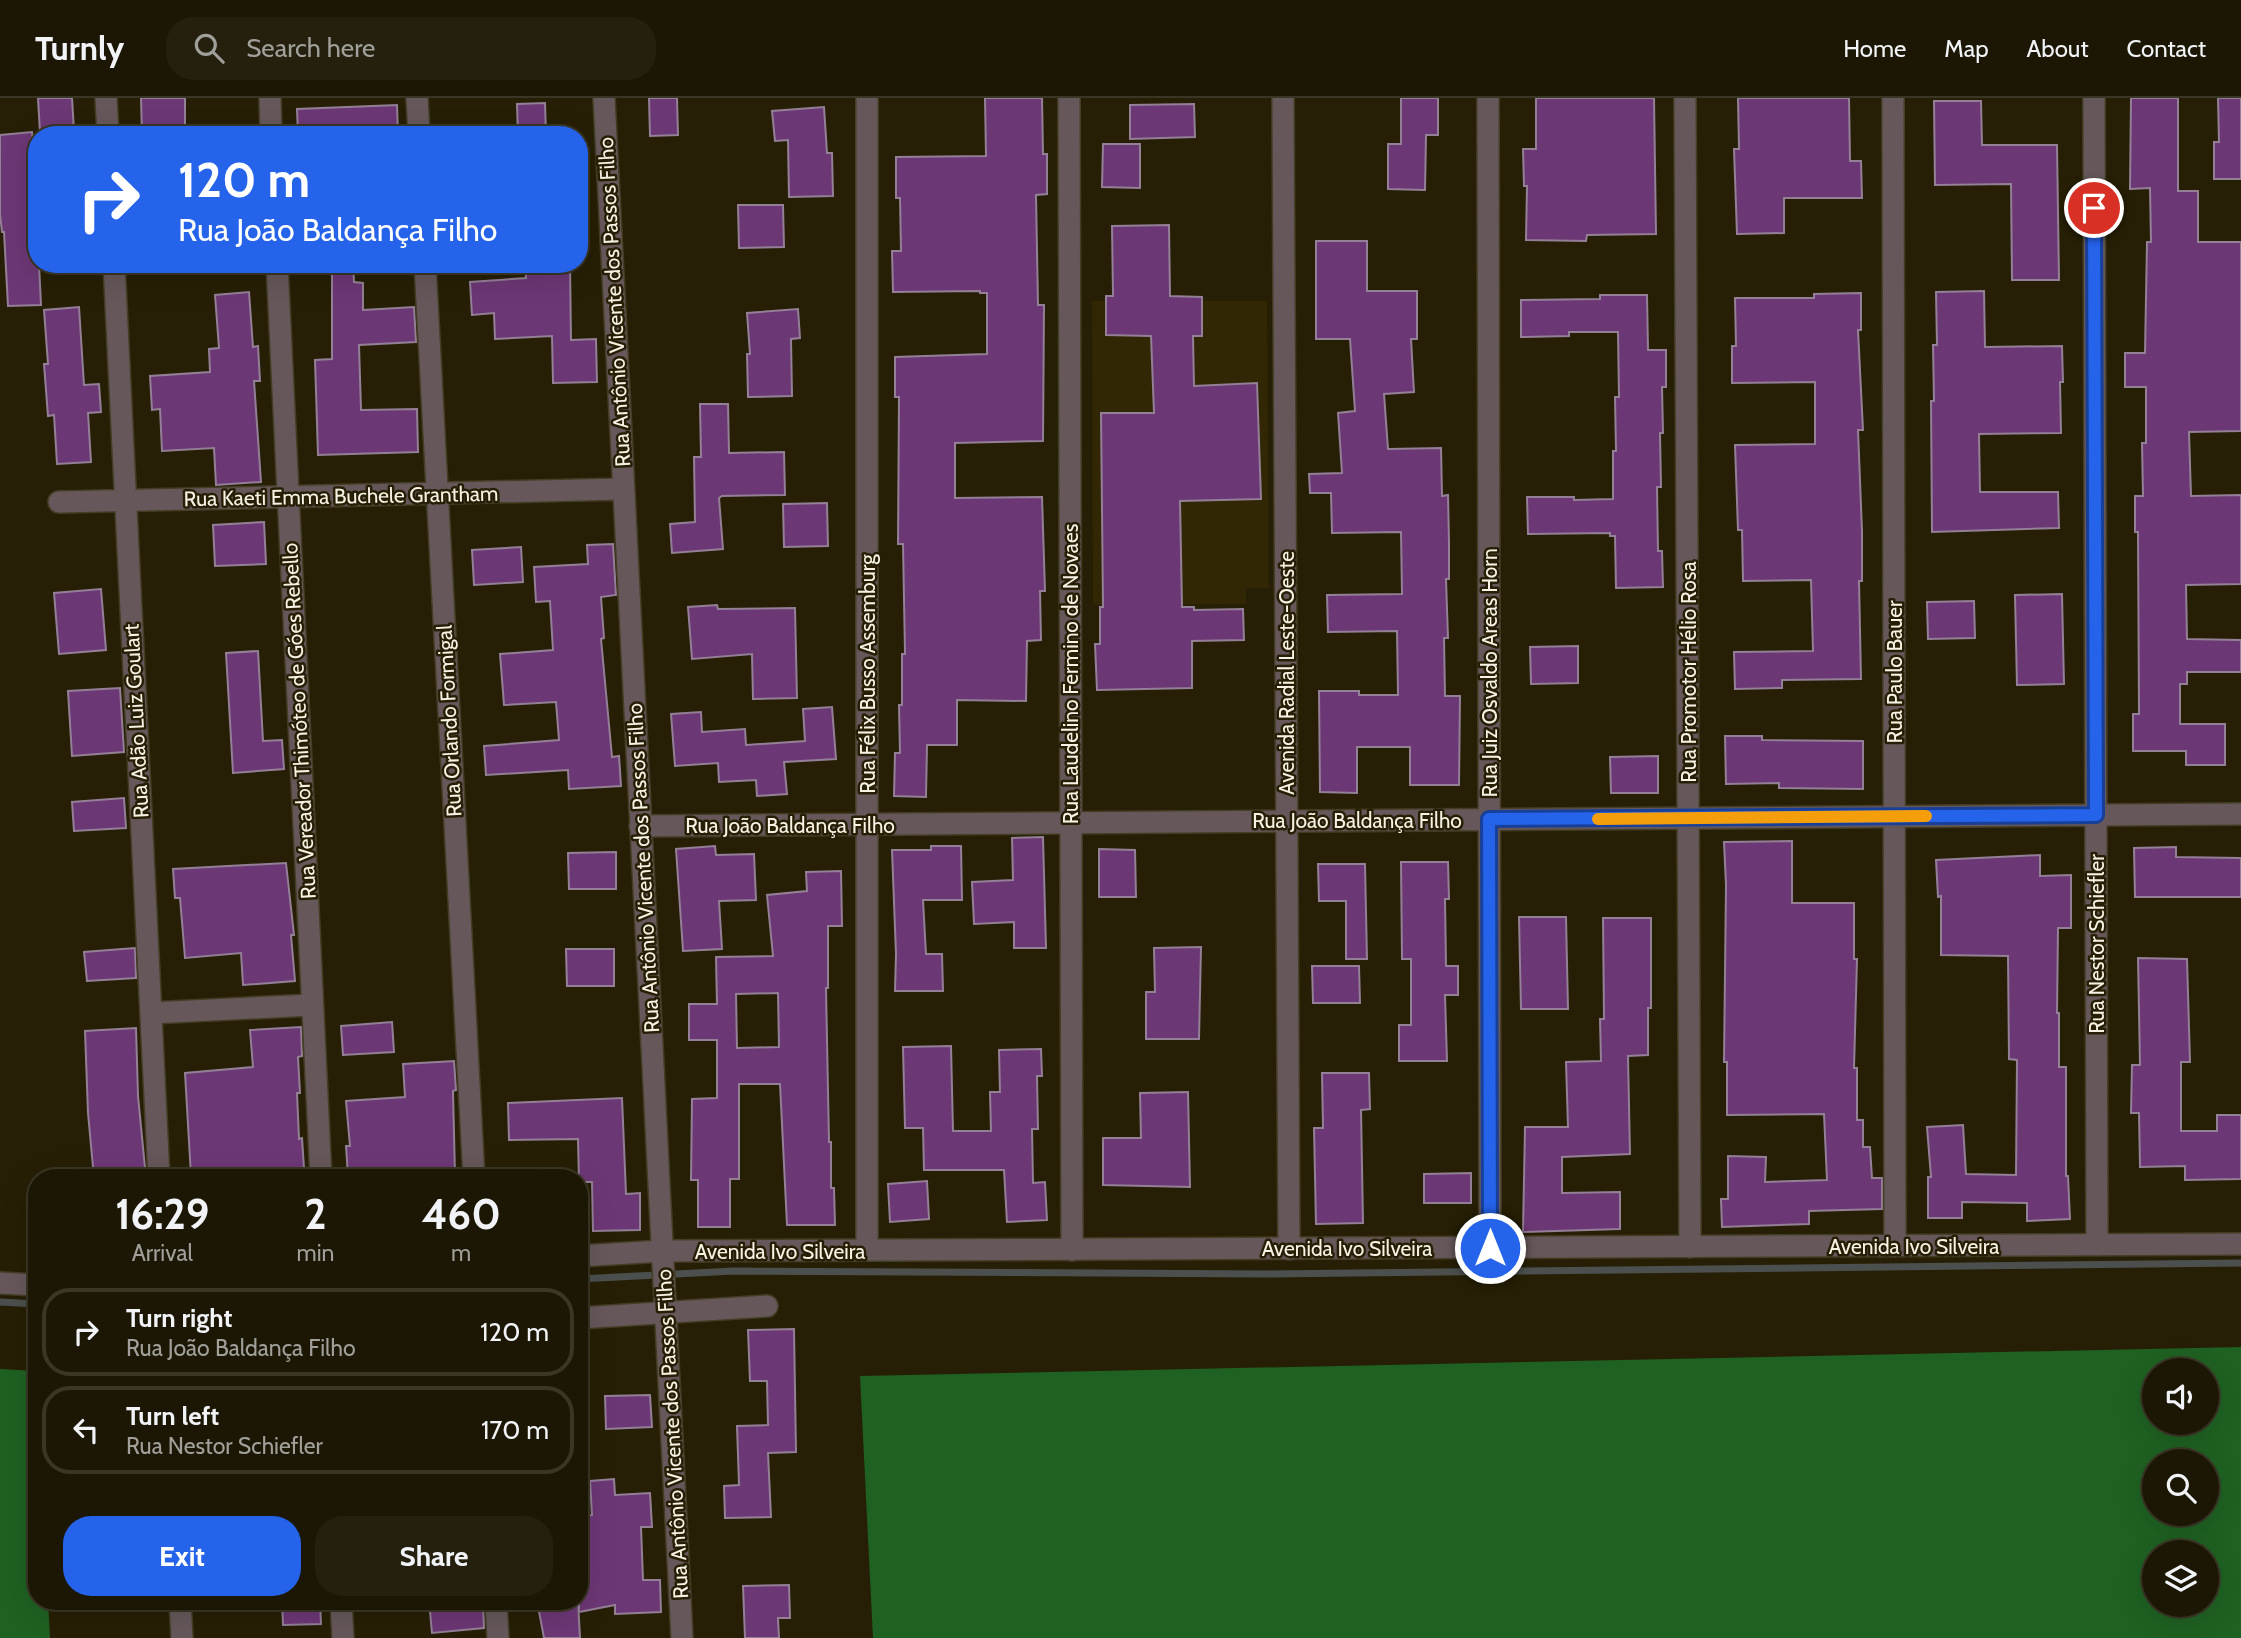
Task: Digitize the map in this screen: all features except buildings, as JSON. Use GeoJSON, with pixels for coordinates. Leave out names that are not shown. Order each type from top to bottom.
{"type":"FeatureCollection","features":[{"type":"Feature","properties":{"kind":"street"},"geometry":{"type":"LineString","coordinates":[[106,98],[108,126]]}},
{"type":"Feature","properties":{"kind":"street"},"geometry":{"type":"LineString","coordinates":[[270,98],[271,126]]}},
{"type":"Feature","properties":{"kind":"street"},"geometry":{"type":"LineString","coordinates":[[417,98],[419,126]]}},
{"type":"Feature","properties":{"kind":"street","name":"Rua Antônio Vicente dos Passos Filho"},"geometry":{"type":"LineString","coordinates":[[604,98],[682,1638]]}},
{"type":"Feature","properties":{"kind":"street","name":"Rua Félix Busso Assemburg"},"geometry":{"type":"LineString","coordinates":[[867,98],[867,1250]]}},
{"type":"Feature","properties":{"kind":"street","name":"Rua Laudelino Fermino de Novaes"},"geometry":{"type":"LineString","coordinates":[[1069,98],[1072,1250]]}},
{"type":"Feature","properties":{"kind":"street","name":"Avenida Radial Leste-Oeste"},"geometry":{"type":"LineString","coordinates":[[1283,98],[1289,1249]]}},
{"type":"Feature","properties":{"kind":"street","name":"Rua Juiz Osvaldo Areas Horn"},"geometry":{"type":"LineString","coordinates":[[1488,98],[1490,1248]]}},
{"type":"Feature","properties":{"kind":"street","name":"Rua Promotor Hélio Rosa"},"geometry":{"type":"LineString","coordinates":[[1685,98],[1690,1247]]}},
{"type":"Feature","properties":{"kind":"street","name":"Rua Paulo Bauer"},"geometry":{"type":"LineString","coordinates":[[1893,98],[1895,1246]]}},
{"type":"Feature","properties":{"kind":"street","name":"Rua Nestor Schiefler"},"geometry":{"type":"LineString","coordinates":[[2094,98],[2097,1245]]}},
{"type":"Feature","properties":{"kind":"street","name":"Rua Adão Luiz Goulart"},"geometry":{"type":"LineString","coordinates":[[114,273],[159,1169]]}},
{"type":"Feature","properties":{"kind":"street","name":"Rua Vereador Thimóteo de Góes Rebello"},"geometry":{"type":"LineString","coordinates":[[277,273],[321,1169]]}},
{"type":"Feature","properties":{"kind":"street","name":"Rua Orlando Formigal"},"geometry":{"type":"LineString","coordinates":[[425,273],[474,1169]]}},
{"type":"Feature","properties":{"kind":"street","name":"Rua Kaeti Emma Buchele Grantham"},"geometry":{"type":"LineString","coordinates":[[59,502],[623,489]]}},
{"type":"Feature","properties":{"kind":"street","name":"Rua João Baldança Filho"},"geometry":{"type":"LineString","coordinates":[[640,826],[2241,814]]}},
{"type":"Feature","properties":{"kind":"street"},"geometry":{"type":"LineString","coordinates":[[151,1013],[312,1004]]}},
{"type":"Feature","properties":{"kind":"street","name":"Avenida Ivo Silveira"},"geometry":{"type":"LineString","coordinates":[[588,1256],[662,1258],[867,1250],[2241,1244]]}},
{"type":"Feature","properties":{"kind":"street"},"geometry":{"type":"LineString","coordinates":[[0,1283],[28,1285]]}},
{"type":"Feature","properties":{"kind":"street"},"geometry":{"type":"LineString","coordinates":[[588,1316],[665,1303],[767,1306]]}},
{"type":"Feature","properties":{"kind":"street"},"geometry":{"type":"LineString","coordinates":[[180,1610],[182,1638]]}},
{"type":"Feature","properties":{"kind":"street"},"geometry":{"type":"LineString","coordinates":[[341,1610],[343,1638]]}},
{"type":"Feature","properties":{"kind":"street"},"geometry":{"type":"LineString","coordinates":[[496,1610],[498,1638]]}},
{"type":"Feature","properties":{"kind":"shaded area"},"geometry":{"type":"Polygon","coordinates":[[[1092,301],[1267,301],[1269,588],[1246,588],[1246,604],[1093,605],[1092,301]]]}},
{"type":"Feature","properties":{"kind":"green space"},"geometry":{"type":"Polygon","coordinates":[[[2241,1347],[2241,1638],[873,1638],[860,1376],[2241,1347]]]}},
{"type":"Feature","properties":{"kind":"green space"},"geometry":{"type":"Polygon","coordinates":[[[0,1369],[28,1371],[28,1610],[48,1610],[50,1638],[0,1638],[0,1369]]]}},
{"type":"Feature","properties":{"kind":"waterway"},"geometry":{"type":"LineString","coordinates":[[588,1279],[734,1271],[1265,1274],[2241,1263]]}},
{"type":"Feature","properties":{"kind":"waterway"},"geometry":{"type":"LineString","coordinates":[[0,1302],[28,1304]]}},
{"type":"Feature","properties":{"kind":"slow traffic"},"geometry":{"type":"LineString","coordinates":[[1598,819],[1926,816]]}},
{"type":"Feature","properties":{"kind":"route"},"geometry":{"type":"LineString","coordinates":[[1490,1248],[1489,819],[2096,815],[2094,208]]}}]}
